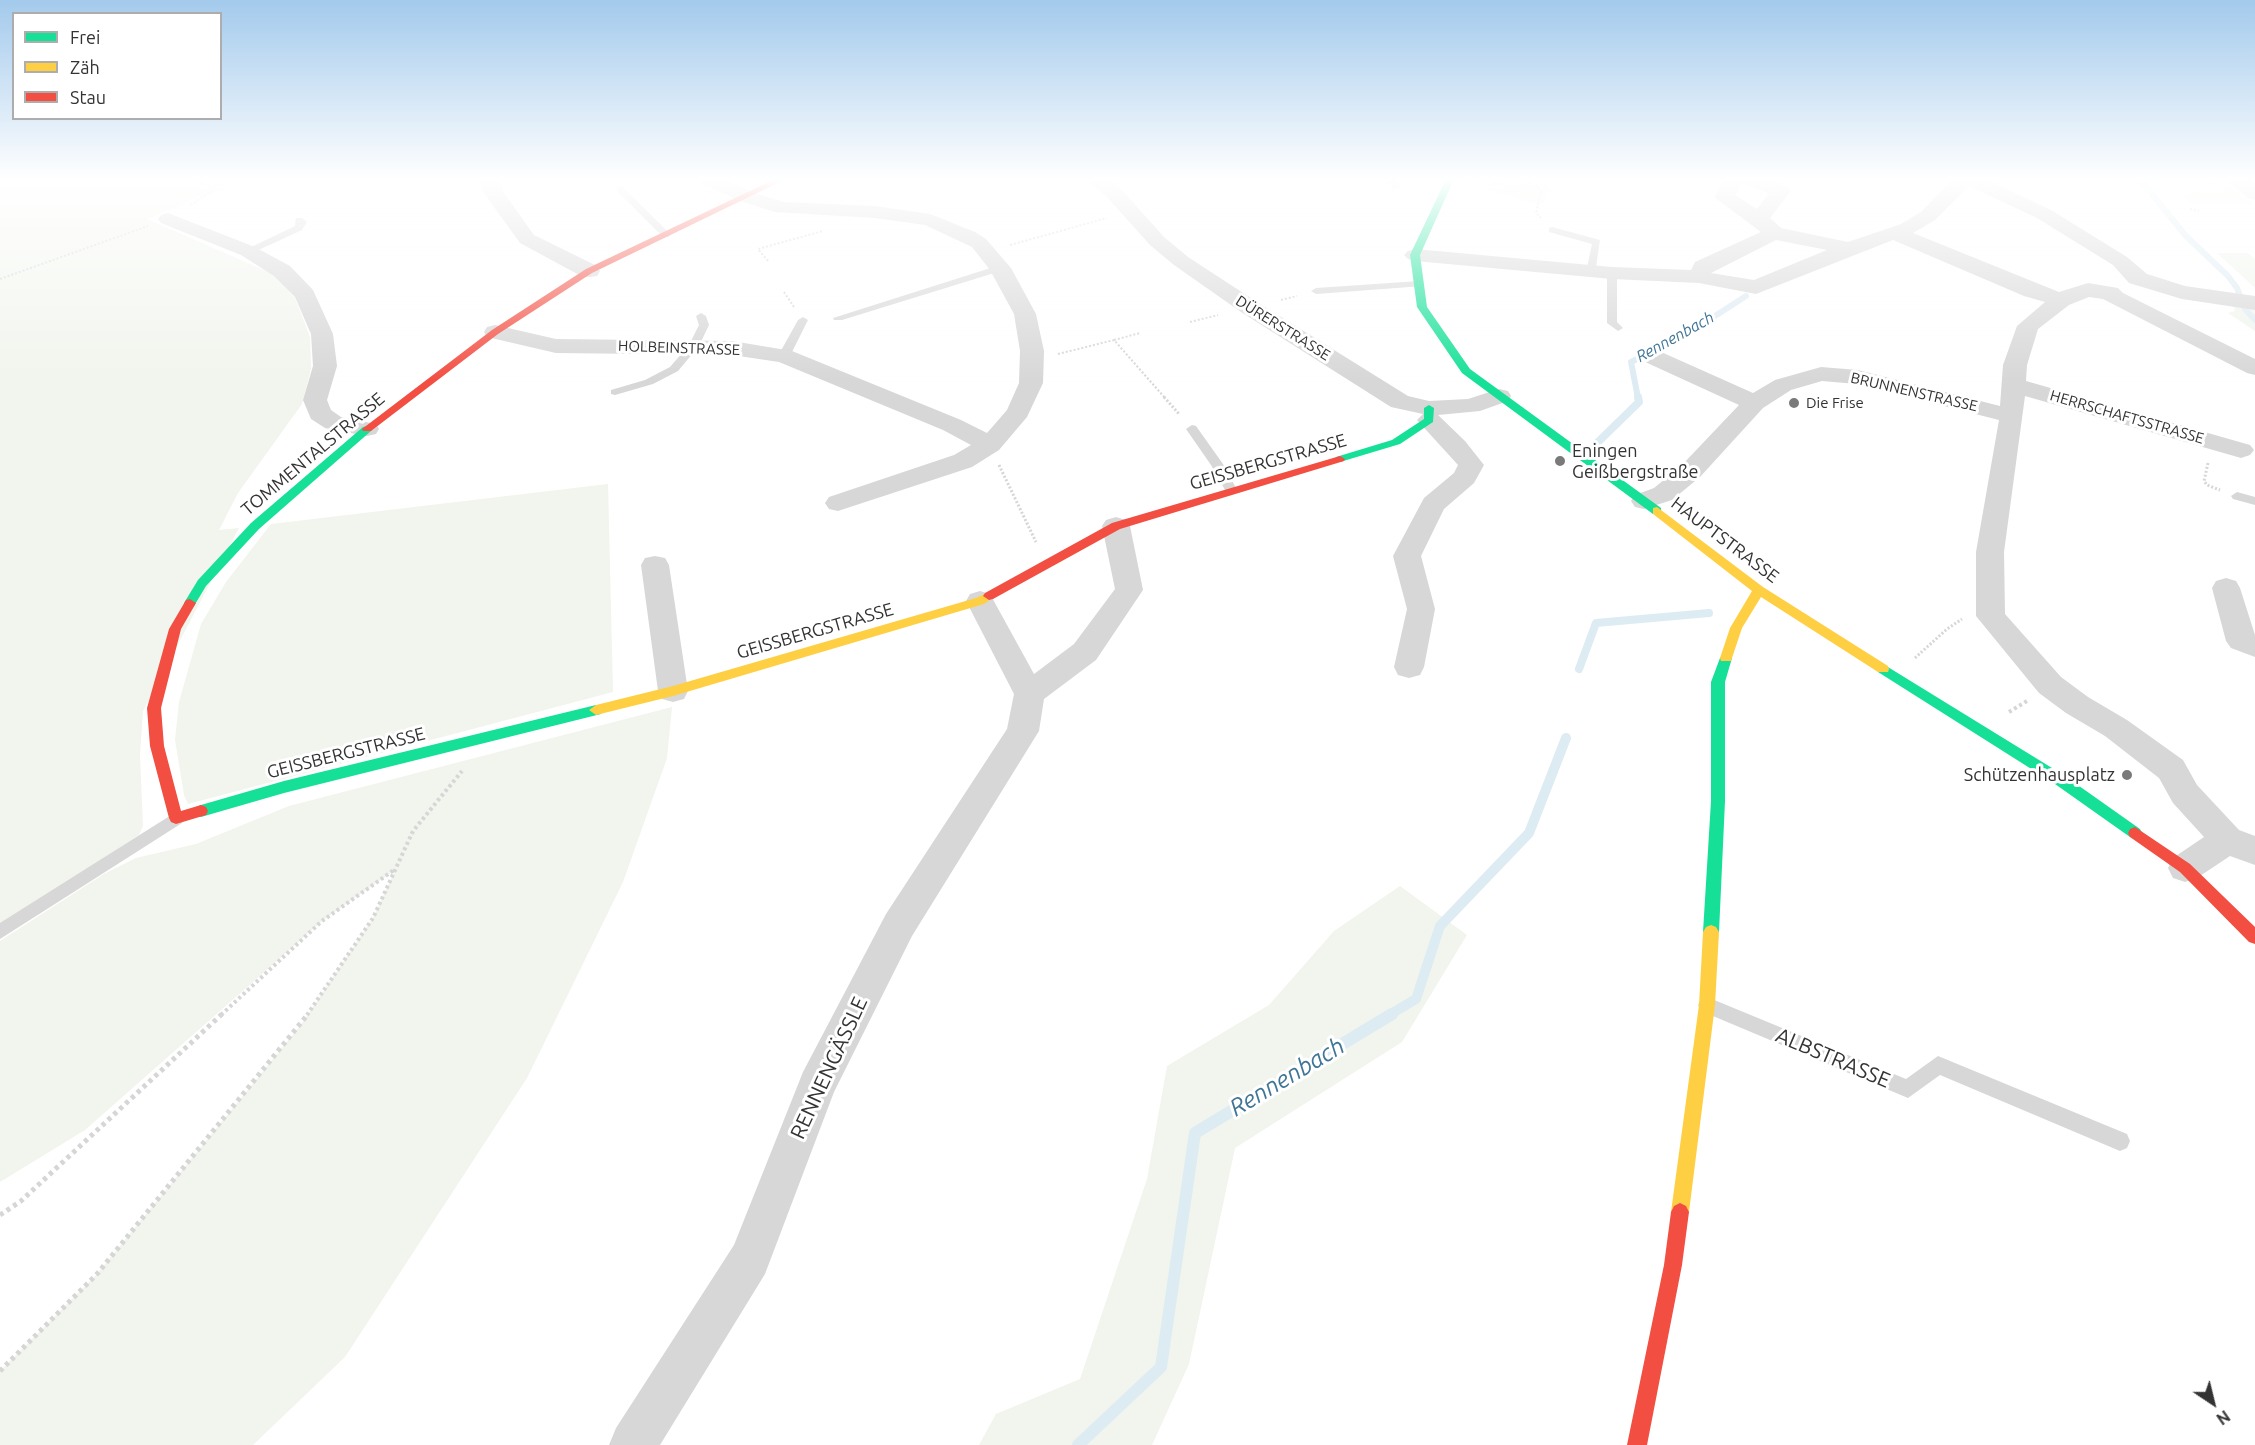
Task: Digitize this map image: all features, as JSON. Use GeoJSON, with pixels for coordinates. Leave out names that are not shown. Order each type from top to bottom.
{"type":"FeatureCollection","features":[{"type":"Feature","properties":{"kind":"street"},"geometry":{"type":"LineString","coordinates":[[237,246],[282,271],[305,295],[322,334],[325,366],[315,400],[320,414],[334,423],[367,429]]}},
{"type":"Feature","properties":{"kind":"street"},"geometry":{"type":"LineString","coordinates":[[541,246],[589,271]]}},
{"type":"Feature","properties":{"kind":"street","name":"TOMMENTALSTRASSE"},"geometry":{"type":"LineString","coordinates":[[176,818],[157,746],[154,708],[175,629],[202,583],[255,526],[367,429],[495,332],[589,271],[642,246]]}},
{"type":"Feature","properties":{"kind":"street"},"geometry":{"type":"LineString","coordinates":[[838,503],[963,461],[990,445],[1018,412],[1031,383],[1032,351],[1025,314],[993,260],[979,246]]}},
{"type":"Feature","properties":{"kind":"street","name":"DÜRERSTRASSE"},"geometry":{"type":"LineString","coordinates":[[1164,246],[1181,261],[1249,307],[1400,402],[1429,414],[1471,406],[1499,396]]}},
{"type":"Feature","properties":{"kind":"street"},"geometry":{"type":"LineString","coordinates":[[1419,246],[1415,255],[1602,272],[1699,277],[1756,287],[1854,246]]}},
{"type":"Feature","properties":{"kind":"street"},"geometry":{"type":"LineString","coordinates":[[1699,277],[1703,267],[1735,246]]}},
{"type":"Feature","properties":{"kind":"street"},"geometry":{"type":"LineString","coordinates":[[1843,246],[1849,248]]}},
{"type":"Feature","properties":{"kind":"street"},"geometry":{"type":"LineString","coordinates":[[1926,246],[2032,291],[2061,300]]}},
{"type":"Feature","properties":{"kind":"street"},"geometry":{"type":"LineString","coordinates":[[2096,246],[2120,261],[2136,274],[2137,278]]}},
{"type":"Feature","properties":{"kind":"street","name":"HAUPTSTRASSE"},"geometry":{"type":"LineString","coordinates":[[1415,255],[1422,307],[1466,371],[1644,501],[1759,590],[2060,780],[2185,868],[2255,938]]}},
{"type":"Feature","properties":{"kind":"street"},"geometry":{"type":"LineString","coordinates":[[2110,293],[2111,289],[2137,278],[2182,292],[2243,302]]}},
{"type":"Feature","properties":{"kind":"street"},"geometry":{"type":"LineString","coordinates":[[2185,868],[2241,845],[2185,794],[2171,769],[2116,728],[2076,705],[2050,685],[1990,616],[1990,552],[2012,416],[2015,365],[2028,326],[2061,300],[2088,290],[2110,293],[2115,298],[2255,368]]}},
{"type":"Feature","properties":{"kind":"street","name":"HOLBEINSTRASSE"},"geometry":{"type":"LineString","coordinates":[[495,332],[556,346],[694,346],[732,348],[784,356],[952,425],[990,445]]}},
{"type":"Feature","properties":{"kind":"street"},"geometry":{"type":"LineString","coordinates":[[1651,356],[1754,403]]}},
{"type":"Feature","properties":{"kind":"street","name":"BRUNNENSTRASSE"},"geometry":{"type":"LineString","coordinates":[[1644,501],[1663,494],[1691,471],[1754,403],[1783,385],[1821,374],[1858,376],[1926,396],[2012,416]]}},
{"type":"Feature","properties":{"kind":"street","name":"HERRSCHAFTSSTRASSE"},"geometry":{"type":"LineString","coordinates":[[2013,385],[2241,450]]}},
{"type":"Feature","properties":{"kind":"street"},"geometry":{"type":"LineString","coordinates":[[1409,667],[1421,609],[1407,556],[1433,504],[1465,477],[1471,465],[1429,414]]}},
{"type":"Feature","properties":{"kind":"street","name":"GEISSBERGSTRASSE"},"geometry":{"type":"LineString","coordinates":[[176,818],[284,787],[673,691],[980,601],[1116,526],[1396,442],[1429,414]]}},
{"type":"Feature","properties":{"kind":"street"},"geometry":{"type":"LineString","coordinates":[[980,601],[1029,694],[1085,652],[1129,590],[1116,526]]}},
{"type":"Feature","properties":{"kind":"street"},"geometry":{"type":"LineString","coordinates":[[655,566],[673,691]]}},
{"type":"Feature","properties":{"kind":"street"},"geometry":{"type":"LineString","coordinates":[[2226,588],[2241,641],[2255,646]]}},
{"type":"Feature","properties":{"kind":"street"},"geometry":{"type":"LineString","coordinates":[[1637,1445],[1672,1265],[1707,1005],[1718,801],[1718,682],[1736,628],[1759,590]]}},
{"type":"Feature","properties":{"kind":"street","name":"RENNENGÄSSLE"},"geometry":{"type":"LineString","coordinates":[[633,1445],[750,1259],[817,1085],[899,926],[1023,731],[1029,694]]}},
{"type":"Feature","properties":{"kind":"lane"},"geometry":{"type":"LineString","coordinates":[[249,251],[259,246]]}},
{"type":"Feature","properties":{"kind":"lane"},"geometry":{"type":"LineString","coordinates":[[1598,246],[1612,323],[1618,328]]}},
{"type":"Feature","properties":{"kind":"lane"},"geometry":{"type":"LineString","coordinates":[[838,318],[993,260]]}},
{"type":"Feature","properties":{"kind":"lane"},"geometry":{"type":"LineString","coordinates":[[1316,291],[1419,284]]}},
{"type":"Feature","properties":{"kind":"lane"},"geometry":{"type":"LineString","coordinates":[[615,392],[649,382],[674,369],[694,346],[704,325],[701,316]]}},
{"type":"Feature","properties":{"kind":"lane"},"geometry":{"type":"LineString","coordinates":[[784,356],[803,321]]}},
{"type":"Feature","properties":{"kind":"lane"},"geometry":{"type":"LineString","coordinates":[[1192,429],[1232,490]]}},
{"type":"Feature","properties":{"kind":"lane"},"geometry":{"type":"LineString","coordinates":[[2237,496],[2255,501]]}},
{"type":"Feature","properties":{"kind":"lane"},"geometry":{"type":"LineString","coordinates":[[0,933],[176,818]]}},
{"type":"Feature","properties":{"kind":"lane","name":"ALBSTRASSE"},"geometry":{"type":"LineString","coordinates":[[1707,1005],[1908,1089],[1938,1065],[2120,1141]]}},
{"type":"Feature","properties":{"kind":"path"},"geometry":{"type":"LineString","coordinates":[[0,279],[91,246]]}},
{"type":"Feature","properties":{"kind":"path"},"geometry":{"type":"LineString","coordinates":[[767,246],[758,249],[768,261]]}},
{"type":"Feature","properties":{"kind":"path"},"geometry":{"type":"LineString","coordinates":[[993,260],[1031,246]]}},
{"type":"Feature","properties":{"kind":"path"},"geometry":{"type":"LineString","coordinates":[[784,292],[796,310]]}},
{"type":"Feature","properties":{"kind":"path"},"geometry":{"type":"LineString","coordinates":[[1072,352],[1140,333]]}},
{"type":"Feature","properties":{"kind":"path"},"geometry":{"type":"LineString","coordinates":[[1114,340],[1192,429]]}},
{"type":"Feature","properties":{"kind":"path"},"geometry":{"type":"LineString","coordinates":[[2212,442],[2204,481],[2207,485],[2237,496]]}},
{"type":"Feature","properties":{"kind":"path"},"geometry":{"type":"LineString","coordinates":[[990,445],[1046,563]]}},
{"type":"Feature","properties":{"kind":"path"},"geometry":{"type":"LineString","coordinates":[[1924,650],[1947,629],[1970,613],[1990,616]]}},
{"type":"Feature","properties":{"kind":"path"},"geometry":{"type":"LineString","coordinates":[[0,1371],[97,1274],[300,1026],[372,918],[413,831],[491,736]]}},
{"type":"Feature","properties":{"kind":"path"},"geometry":{"type":"LineString","coordinates":[[0,1215],[30,1193],[322,921],[396,869]]}},
{"type":"Feature","properties":{"kind":"shaded area"},"geometry":{"type":"Polygon","coordinates":[[[0,246],[210,246],[273,274],[295,298],[310,337],[311,369],[302,404],[238,493],[219,530],[239,528],[143,711],[140,755],[143,826],[139,835],[0,925],[0,246]]]}},
{"type":"Feature","properties":{"kind":"shaded area"},"geometry":{"type":"Polygon","coordinates":[[[2217,253],[2248,253],[2255,259],[2255,288],[2217,253]]]}},
{"type":"Feature","properties":{"kind":"shaded area"},"geometry":{"type":"Polygon","coordinates":[[[2234,306],[2255,308],[2255,331],[2228,313],[2235,311],[2234,306]]]}},
{"type":"Feature","properties":{"kind":"shaded area"},"geometry":{"type":"Polygon","coordinates":[[[608,484],[613,692],[188,804],[184,795],[175,740],[179,702],[201,624],[226,582],[271,524],[608,484]]]}},
{"type":"Feature","properties":{"kind":"shaded area"},"geometry":{"type":"Polygon","coordinates":[[[672,707],[667,758],[623,882],[527,1078],[345,1357],[253,1445],[0,1445],[0,1371],[97,1274],[300,1026],[373,918],[395,870],[322,921],[85,1130],[0,1182],[0,941],[104,874],[136,858],[196,844],[289,806],[672,707]]]}},
{"type":"Feature","properties":{"kind":"shaded area"},"geometry":{"type":"Polygon","coordinates":[[[1400,886],[1467,935],[1402,1042],[1235,1148],[1189,1364],[1152,1445],[979,1445],[996,1414],[1080,1379],[1147,1179],[1167,1066],[1269,1005],[1334,931],[1400,886]]]}},
{"type":"Feature","properties":{"kind":"waterway"},"geometry":{"type":"LineString","coordinates":[[2197,246],[2228,276],[2237,288],[2245,309],[2255,320]]}},
{"type":"Feature","properties":{"kind":"waterway","name":"Rennenbach"},"geometry":{"type":"LineString","coordinates":[[1638,398],[1631,362],[1687,334],[1746,296]]}},
{"type":"Feature","properties":{"kind":"waterway","name":"Rennenbach"},"geometry":{"type":"LineString","coordinates":[[1595,445],[1639,402],[1638,397]]}},
{"type":"Feature","properties":{"kind":"waterway","name":"Rennenbach"},"geometry":{"type":"LineString","coordinates":[[1579,669],[1596,623],[1709,613]]}},
{"type":"Feature","properties":{"kind":"waterway","name":"Rennenbach"},"geometry":{"type":"LineString","coordinates":[[1389,1015],[1416,999],[1440,926],[1529,833],[1566,738]]}},
{"type":"Feature","properties":{"kind":"waterway","name":"Rennenbach"},"geometry":{"type":"LineString","coordinates":[[1078,1445],[1161,1367],[1195,1133],[1392,1014]]}},
{"type":"Feature","properties":{"kind":"traffic: fast"},"geometry":{"type":"LineString","coordinates":[[1419,246],[1415,255],[1422,307],[1466,371],[1657,511]]}},
{"type":"Feature","properties":{"kind":"traffic: fast"},"geometry":{"type":"LineString","coordinates":[[1340,459],[1396,442],[1429,420],[1429,408]]}},
{"type":"Feature","properties":{"kind":"traffic: fast"},"geometry":{"type":"LineString","coordinates":[[190,603],[202,583],[255,526],[367,429]]}},
{"type":"Feature","properties":{"kind":"traffic: fast"},"geometry":{"type":"LineString","coordinates":[[1711,932],[1718,801],[1718,682],[1726,658]]}},
{"type":"Feature","properties":{"kind":"traffic: fast"},"geometry":{"type":"LineString","coordinates":[[1883,669],[2060,780],[2135,833]]}},
{"type":"Feature","properties":{"kind":"traffic: fast"},"geometry":{"type":"LineString","coordinates":[[201,811],[284,787],[596,710]]}},
{"type":"Feature","properties":{"kind":"traffic: slow"},"geometry":{"type":"LineString","coordinates":[[1657,511],[1759,590],[1883,669]]}},
{"type":"Feature","properties":{"kind":"traffic: slow"},"geometry":{"type":"LineString","coordinates":[[1726,658],[1736,628],[1759,590]]}},
{"type":"Feature","properties":{"kind":"traffic: slow"},"geometry":{"type":"LineString","coordinates":[[596,710],[673,691],[980,601],[989,596]]}},
{"type":"Feature","properties":{"kind":"traffic: slow"},"geometry":{"type":"LineString","coordinates":[[1680,1212],[1707,1005],[1711,932]]}},
{"type":"Feature","properties":{"kind":"traffic: jam"},"geometry":{"type":"LineString","coordinates":[[367,429],[495,332],[589,271],[641,246]]}},
{"type":"Feature","properties":{"kind":"traffic: jam"},"geometry":{"type":"LineString","coordinates":[[989,596],[1116,526],[1340,459]]}},
{"type":"Feature","properties":{"kind":"traffic: jam"},"geometry":{"type":"LineString","coordinates":[[190,603],[175,629],[154,708],[157,746],[176,818],[201,811]]}},
{"type":"Feature","properties":{"kind":"traffic: jam"},"geometry":{"type":"LineString","coordinates":[[2135,833],[2185,868],[2255,937]]}},
{"type":"Feature","properties":{"kind":"traffic: jam"},"geometry":{"type":"LineString","coordinates":[[1637,1445],[1673,1265],[1680,1212]]}},
{"type":"Feature","properties":{"kind":"place","name":"Die Frise"},"geometry":{"type":"Point","coordinates":[1794,403]}},
{"type":"Feature","properties":{"kind":"place","name":"Eningen Geißbergstraße"},"geometry":{"type":"Point","coordinates":[1560,461]}},
{"type":"Feature","properties":{"kind":"place","name":"Schützenhausplatz"},"geometry":{"type":"Point","coordinates":[2127,775]}}]}
